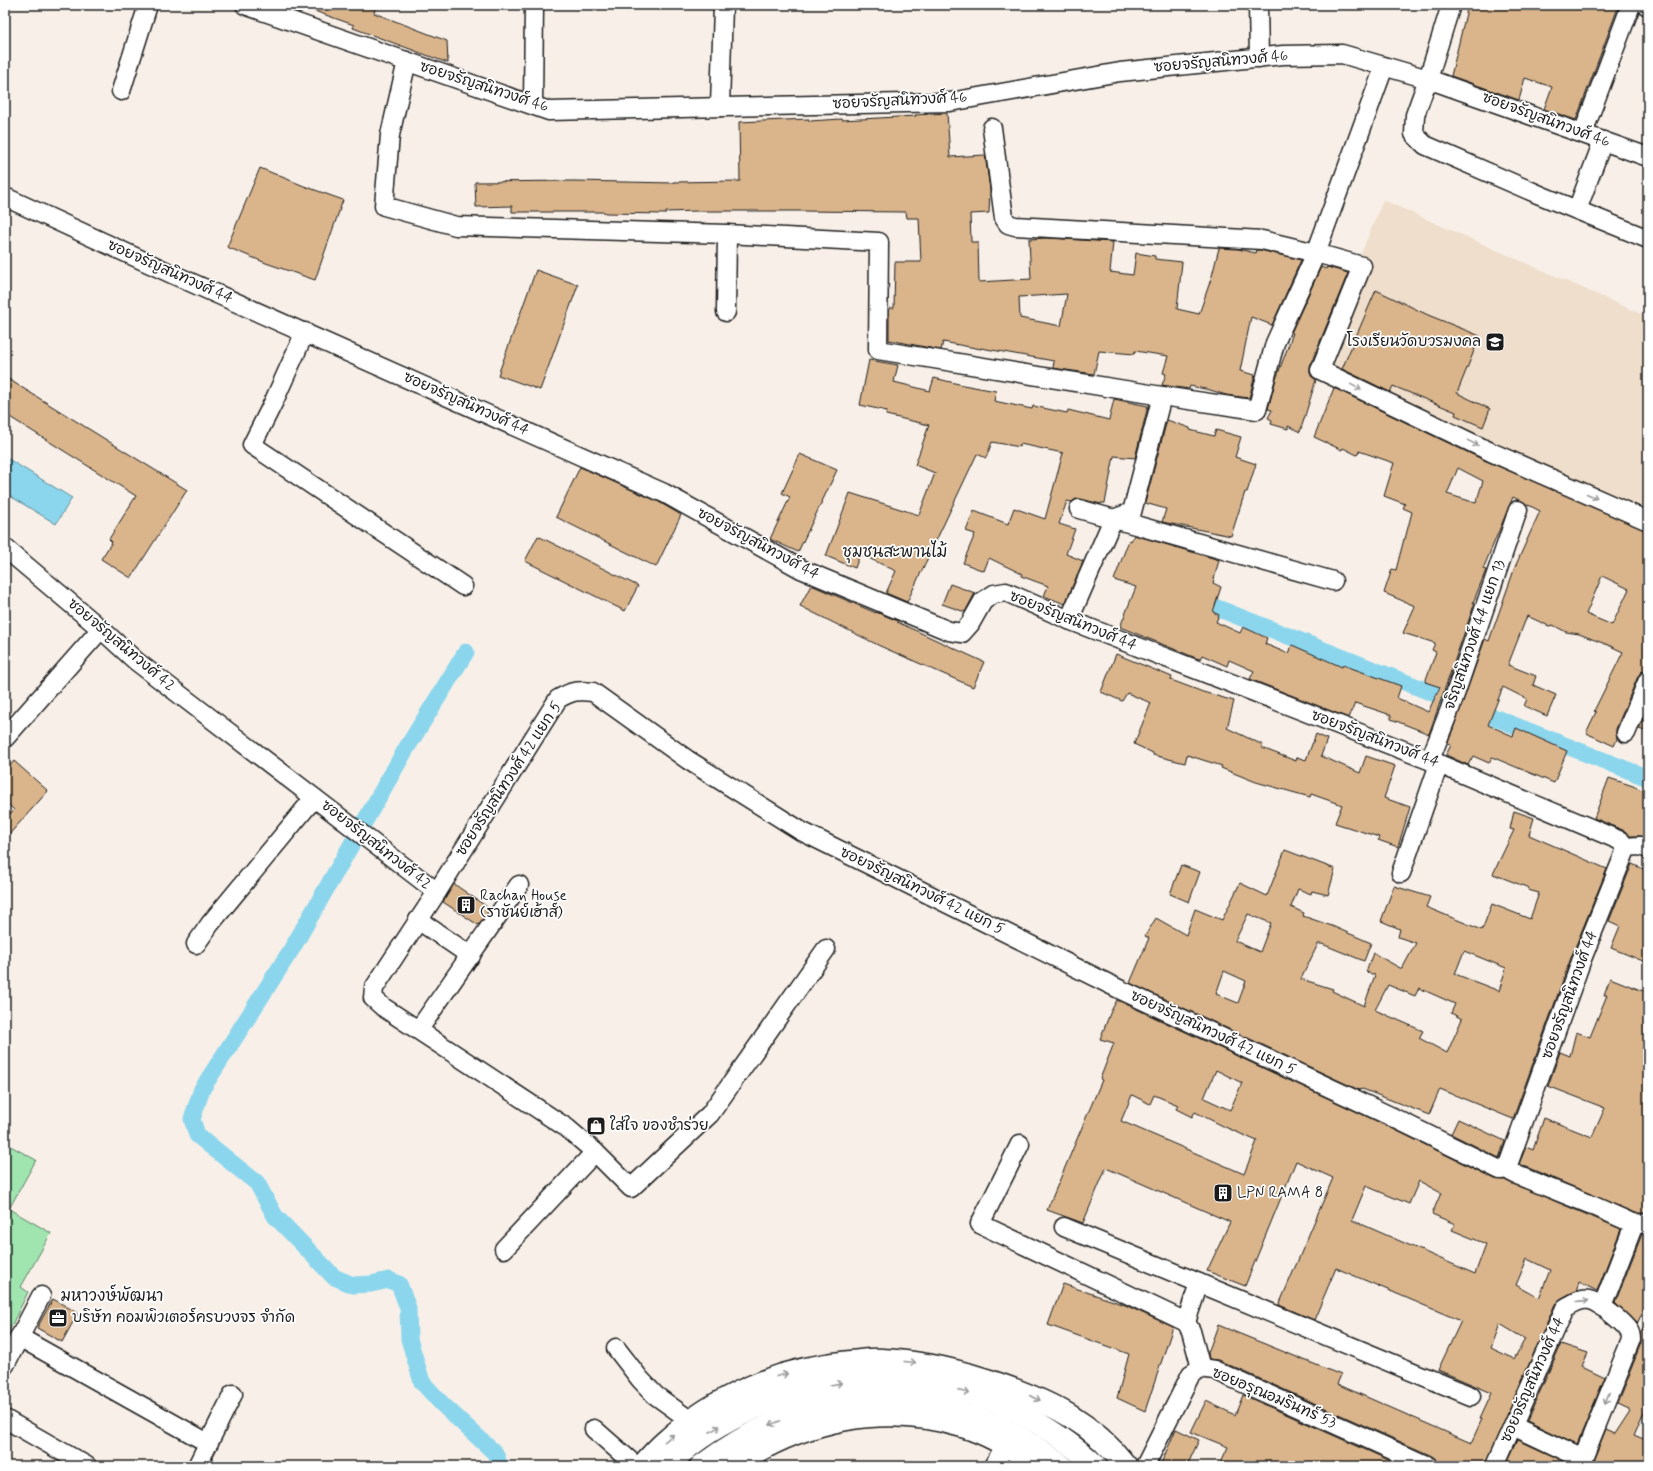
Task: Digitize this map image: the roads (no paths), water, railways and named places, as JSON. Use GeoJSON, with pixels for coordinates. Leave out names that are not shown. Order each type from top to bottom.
{"type":"FeatureCollection","features":[{"type":"Feature","properties":{"kind":"street"},"geometry":{"type":"LineString","coordinates":[[121,91],[148,5]]}},
{"type":"Feature","properties":{"kind":"street","name":"ซอยจรัญสนิทวงศ์ 46"},"geometry":{"type":"LineString","coordinates":[[246,5],[290,12],[407,61],[549,111],[950,102],[1120,72],[1283,55],[1342,54],[1384,67],[1428,78],[1648,157]]}},
{"type":"Feature","properties":{"kind":"street"},"geometry":{"type":"LineString","coordinates":[[533,105],[534,5]]}},
{"type":"Feature","properties":{"kind":"street"},"geometry":{"type":"LineString","coordinates":[[720,107],[723,5]]}},
{"type":"Feature","properties":{"kind":"street"},"geometry":{"type":"LineString","coordinates":[[1258,5],[1259,58]]}},
{"type":"Feature","properties":{"kind":"street"},"geometry":{"type":"LineString","coordinates":[[1451,5],[1415,114],[1414,134],[1425,144],[1648,239]]}},
{"type":"Feature","properties":{"kind":"street"},"geometry":{"type":"LineString","coordinates":[[1583,133],[1631,5]]}},
{"type":"Feature","properties":{"kind":"street"},"geometry":{"type":"LineString","coordinates":[[407,61],[390,135],[384,206],[456,226],[727,234],[879,242],[878,350],[1257,410],[1275,343],[1316,253],[1384,67]]}},
{"type":"Feature","properties":{"kind":"street"},"geometry":{"type":"LineString","coordinates":[[992,128],[1004,218],[1008,224],[1015,226],[1262,240],[1362,266],[1320,370],[1491,452],[1648,521]]}},
{"type":"Feature","properties":{"kind":"street"},"geometry":{"type":"LineString","coordinates":[[1577,210],[1603,141]]}},
{"type":"Feature","properties":{"kind":"street","name":"ซอยจรัญสนิทวงศ์ 44"},"geometry":{"type":"LineString","coordinates":[[5,197],[664,493],[801,569],[948,631],[962,633],[970,624],[983,601],[994,594],[1006,592],[1069,620],[1435,762],[1621,842],[1625,852],[1582,959],[1509,1160],[1509,1169]]}},
{"type":"Feature","properties":{"kind":"street"},"geometry":{"type":"LineString","coordinates":[[726,312],[727,234]]}},
{"type":"Feature","properties":{"kind":"street"},"geometry":{"type":"LineString","coordinates":[[305,332],[274,401],[252,445],[463,586]]}},
{"type":"Feature","properties":{"kind":"street"},"geometry":{"type":"LineString","coordinates":[[1069,620],[1113,519],[1132,512],[1162,396]]}},
{"type":"Feature","properties":{"kind":"street"},"geometry":{"type":"LineString","coordinates":[[1080,509],[1333,581]]}},
{"type":"Feature","properties":{"kind":"street","name":"จริญสนิทวงศ์ 44 แยก 13"},"geometry":{"type":"LineString","coordinates":[[1401,873],[1452,703],[1518,510]]}},
{"type":"Feature","properties":{"kind":"street","name":"ซอยจรัญสนิทวงศ์ 42"},"geometry":{"type":"LineString","coordinates":[[5,548],[101,629],[136,661],[437,892],[374,988],[373,998],[383,1007],[567,1128],[595,1152],[631,1188],[710,1114],[826,950]]}},
{"type":"Feature","properties":{"kind":"street"},"geometry":{"type":"LineString","coordinates":[[5,738],[101,629]]}},
{"type":"Feature","properties":{"kind":"street"},"geometry":{"type":"LineString","coordinates":[[1626,733],[1648,680]]}},
{"type":"Feature","properties":{"kind":"street","name":"ซอยจรัญสนิทวงศ์ 42 แยก 5"},"geometry":{"type":"LineString","coordinates":[[437,892],[558,699],[570,692],[581,690],[593,692],[688,760],[801,831],[1121,990],[1390,1116],[1500,1170],[1509,1169]]}},
{"type":"Feature","properties":{"kind":"street"},"geometry":{"type":"LineString","coordinates":[[196,944],[210,924],[314,798]]}},
{"type":"Feature","properties":{"kind":"street"},"geometry":{"type":"LineString","coordinates":[[1624,847],[1640,846],[1648,849]]}},
{"type":"Feature","properties":{"kind":"street"},"geometry":{"type":"LineString","coordinates":[[424,1022],[471,956],[519,884]]}},
{"type":"Feature","properties":{"kind":"street"},"geometry":{"type":"LineString","coordinates":[[418,920],[471,956]]}},
{"type":"Feature","properties":{"kind":"street"},"geometry":{"type":"LineString","coordinates":[[1020,1144],[980,1224],[1186,1322],[1191,1331],[1201,1368]]}},
{"type":"Feature","properties":{"kind":"street"},"geometry":{"type":"LineString","coordinates":[[504,1249],[595,1152]]}},
{"type":"Feature","properties":{"kind":"street"},"geometry":{"type":"LineString","coordinates":[[1509,1169],[1517,1175],[1640,1224]]}},
{"type":"Feature","properties":{"kind":"street"},"geometry":{"type":"LineString","coordinates":[[1602,1307],[1633,1227],[1640,1224]]}},
{"type":"Feature","properties":{"kind":"street"},"geometry":{"type":"LineString","coordinates":[[1064,1227],[1471,1396]]}},
{"type":"Feature","properties":{"kind":"street"},"geometry":{"type":"LineString","coordinates":[[1186,1322],[1199,1283]]}},
{"type":"Feature","properties":{"kind":"street"},"geometry":{"type":"LineString","coordinates":[[5,1365],[41,1296]]}},
{"type":"Feature","properties":{"kind":"street","name":"ซอยจรัญสนิทวงศ์ 44"},"geometry":{"type":"LineString","coordinates":[[1495,1466],[1565,1308],[1576,1302],[1589,1300],[1602,1307],[1624,1325],[1630,1332],[1631,1340],[1582,1462]]}},
{"type":"Feature","properties":{"kind":"street"},"geometry":{"type":"LineString","coordinates":[[19,1337],[208,1443]]}},
{"type":"Feature","properties":{"kind":"street"},"geometry":{"type":"LineString","coordinates":[[616,1348],[640,1379],[655,1395],[691,1421]]}},
{"type":"Feature","properties":{"kind":"street"},"geometry":{"type":"LineString","coordinates":[[642,1466],[664,1442],[691,1421],[742,1390],[774,1377],[823,1364],[882,1360],[916,1363],[949,1369],[989,1380],[1028,1395],[1079,1420],[1117,1454],[1126,1466]]}},
{"type":"Feature","properties":{"kind":"street","name":"ซอยอรุณอมรินทร์ 53"},"geometry":{"type":"LineString","coordinates":[[1145,1466],[1191,1374],[1201,1368],[1214,1370],[1428,1466]]}},
{"type":"Feature","properties":{"kind":"street"},"geometry":{"type":"LineString","coordinates":[[668,1466],[700,1438],[755,1407],[782,1396],[817,1387],[852,1381],[885,1380],[935,1385],[992,1401],[1026,1416],[1059,1436],[1096,1466]]}},
{"type":"Feature","properties":{"kind":"street"},"geometry":{"type":"LineString","coordinates":[[197,1466],[234,1394]]}},
{"type":"Feature","properties":{"kind":"street"},"geometry":{"type":"LineString","coordinates":[[701,1466],[715,1455],[745,1437],[789,1417],[823,1408],[858,1403],[886,1402],[913,1404],[948,1410],[982,1420],[1025,1440],[1043,1451],[1062,1466]]}},
{"type":"Feature","properties":{"kind":"street"},"geometry":{"type":"LineString","coordinates":[[733,1466],[775,1442],[824,1423],[857,1416],[886,1414],[915,1416],[962,1426],[1006,1445],[1040,1466]]}},
{"type":"Feature","properties":{"kind":"street"},"geometry":{"type":"LineString","coordinates":[[5,1419],[87,1466]]}},
{"type":"Feature","properties":{"kind":"street"},"geometry":{"type":"LineString","coordinates":[[1513,1426],[1582,1462]]}},
{"type":"Feature","properties":{"kind":"street"},"geometry":{"type":"LineString","coordinates":[[594,1429],[636,1466]]}},
{"type":"Feature","properties":{"kind":"street"},"geometry":{"type":"LineString","coordinates":[[993,1466],[1006,1445]]}},
{"type":"Feature","properties":{"kind":"water"},"geometry":{"type":"Polygon","coordinates":[[[5,457],[72,498],[56,524],[5,493],[5,457]]]}},
{"type":"Feature","properties":{"kind":"waterway"},"geometry":{"type":"LineString","coordinates":[[1217,608],[1648,778]]}},
{"type":"Feature","properties":{"kind":"waterway"},"geometry":{"type":"LineString","coordinates":[[466,652],[406,749],[293,947],[202,1089],[192,1119],[197,1135],[257,1183],[275,1216],[334,1277],[353,1285],[371,1284],[389,1280],[399,1284],[408,1308],[409,1339],[422,1382],[442,1404],[495,1453],[500,1466]]}},
{"type":"Feature","properties":{"kind":"place","name":"โรงเรียนวัดบวรมงคล"},"geometry":{"type":"Point","coordinates":[1495,342]}},
{"type":"Feature","properties":{"kind":"place","name":"Rachan House (ราชันย์เฮ้าส์)"},"geometry":{"type":"Point","coordinates":[466,905]}},
{"type":"Feature","properties":{"kind":"place","name":"ใส่ใจ ของชำร่วย"},"geometry":{"type":"Point","coordinates":[596,1126]}},
{"type":"Feature","properties":{"kind":"place","name":"LPN RAMA 8"},"geometry":{"type":"Point","coordinates":[1223,1193]}},
{"type":"Feature","properties":{"kind":"place","name":"บริษัท คอมพิวเตอร์ครบวงจร จำกัด"},"geometry":{"type":"Point","coordinates":[58,1318]}},
{"type":"Feature","properties":{"kind":"district","name":"ชุมชนสะพานไม้"},"geometry":{"type":"Point","coordinates":[895,552]}},
{"type":"Feature","properties":{"kind":"district","name":"มหาวงษ์พัฒนา"},"geometry":{"type":"Point","coordinates":[112,1296]}}]}
